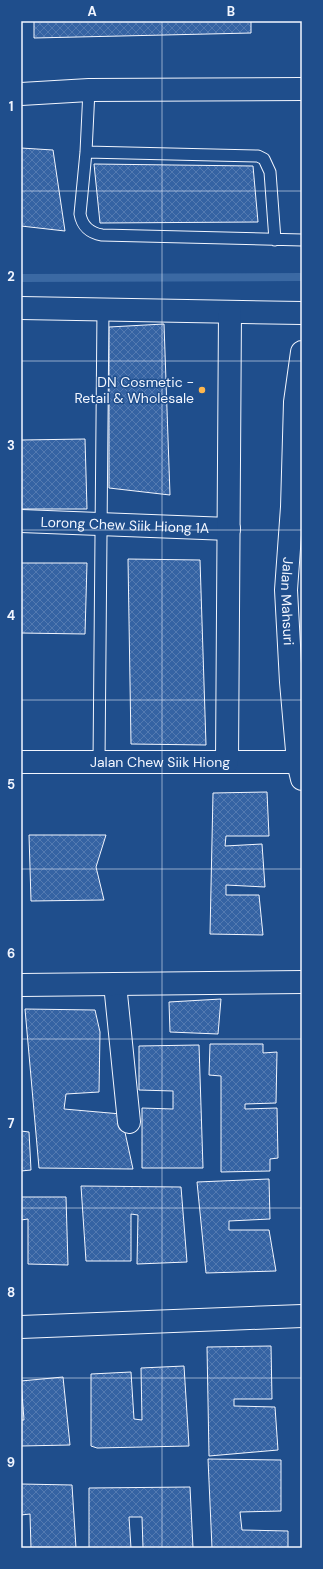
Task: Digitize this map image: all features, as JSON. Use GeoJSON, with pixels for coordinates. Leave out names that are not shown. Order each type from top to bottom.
{"type":"FeatureCollection","features":[{"type":"Feature","properties":{"kind":"street"},"geometry":{"type":"LineString","coordinates":[[21,94],[89,90],[302,89]]}},
{"type":"Feature","properties":{"kind":"street"},"geometry":{"type":"LineString","coordinates":[[21,308],[302,313]]}},
{"type":"Feature","properties":{"kind":"street"},"geometry":{"type":"LineString","coordinates":[[227,762],[230,312]]}},
{"type":"Feature","properties":{"kind":"street","name":"Jalan Mahsuri"},"geometry":{"type":"LineString","coordinates":[[300,771],[296,682],[286,590],[302,352]]}},
{"type":"Feature","properties":{"kind":"street","name":"Lorong Chew Siik Hiong 1A"},"geometry":{"type":"LineString","coordinates":[[21,521],[229,529]]}},
{"type":"Feature","properties":{"kind":"street","name":"Jalan Chew Siik Hiong"},"geometry":{"type":"LineString","coordinates":[[21,762],[227,762],[300,771]]}},
{"type":"Feature","properties":{"kind":"street"},"geometry":{"type":"LineString","coordinates":[[21,985],[302,982]]}},
{"type":"Feature","properties":{"kind":"street"},"geometry":{"type":"LineString","coordinates":[[116,984],[129,1122]]}},
{"type":"Feature","properties":{"kind":"street"},"geometry":{"type":"LineString","coordinates":[[21,1327],[302,1316]]}},
{"type":"Feature","properties":{"kind":"lane"},"geometry":{"type":"LineString","coordinates":[[89,90],[86,152],[80,214],[81,221],[86,227],[98,234],[302,240]]}},
{"type":"Feature","properties":{"kind":"lane"},"geometry":{"type":"LineString","coordinates":[[86,152],[258,156],[264,159],[270,172],[275,240]]}},
{"type":"Feature","properties":{"kind":"lane"},"geometry":{"type":"LineString","coordinates":[[99,762],[102,309]]}},
{"type":"Feature","properties":{"kind":"building"},"geometry":{"type":"Polygon","coordinates":[[[34,21],[251,21],[251,33],[34,38],[34,21]]]}},
{"type":"Feature","properties":{"kind":"building"},"geometry":{"type":"Polygon","coordinates":[[[21,148],[53,150],[65,231],[21,226],[21,148]]]}},
{"type":"Feature","properties":{"kind":"building"},"geometry":{"type":"Polygon","coordinates":[[[94,164],[253,166],[258,222],[100,223],[94,164]]]}},
{"type":"Feature","properties":{"kind":"building"},"geometry":{"type":"Polygon","coordinates":[[[164,324],[170,495],[109,488],[109,327],[164,324]]]}},
{"type":"Feature","properties":{"kind":"building"},"geometry":{"type":"Polygon","coordinates":[[[85,439],[87,509],[21,509],[21,440],[85,439]]]}},
{"type":"Feature","properties":{"kind":"building"},"geometry":{"type":"Polygon","coordinates":[[[128,559],[200,560],[206,745],[131,744],[128,559]]]}},
{"type":"Feature","properties":{"kind":"building"},"geometry":{"type":"Polygon","coordinates":[[[21,563],[87,563],[85,634],[21,633],[21,563]]]}},
{"type":"Feature","properties":{"kind":"building"},"geometry":{"type":"Polygon","coordinates":[[[267,792],[269,836],[226,836],[225,846],[262,844],[265,887],[226,885],[226,895],[259,895],[263,935],[210,934],[213,793],[267,792]]]}},
{"type":"Feature","properties":{"kind":"building"},"geometry":{"type":"Polygon","coordinates":[[[29,835],[106,835],[96,867],[104,900],[31,901],[29,835]]]}},
{"type":"Feature","properties":{"kind":"building"},"geometry":{"type":"Polygon","coordinates":[[[221,999],[218,1034],[170,1032],[169,1002],[221,999]]]}},
{"type":"Feature","properties":{"kind":"building"},"geometry":{"type":"Polygon","coordinates":[[[25,1009],[95,1010],[100,1032],[99,1092],[66,1094],[64,1109],[121,1114],[133,1169],[39,1168],[25,1009]]]}},
{"type":"Feature","properties":{"kind":"building"},"geometry":{"type":"Polygon","coordinates":[[[210,1044],[263,1044],[263,1053],[277,1052],[276,1103],[245,1104],[245,1109],[277,1108],[278,1158],[270,1159],[270,1171],[221,1172],[221,1076],[209,1075],[210,1044]]]}},
{"type":"Feature","properties":{"kind":"building"},"geometry":{"type":"Polygon","coordinates":[[[199,1045],[203,1168],[142,1168],[142,1108],[173,1109],[173,1091],[139,1090],[139,1046],[199,1045]]]}},
{"type":"Feature","properties":{"kind":"building"},"geometry":{"type":"Polygon","coordinates":[[[21,1131],[29,1132],[31,1170],[21,1171],[21,1131]]]}},
{"type":"Feature","properties":{"kind":"building"},"geometry":{"type":"Polygon","coordinates":[[[269,1179],[270,1219],[229,1221],[229,1230],[269,1230],[276,1271],[206,1273],[197,1182],[269,1179]]]}},
{"type":"Feature","properties":{"kind":"building"},"geometry":{"type":"Polygon","coordinates":[[[81,1186],[181,1187],[187,1262],[137,1264],[138,1215],[131,1214],[131,1261],[86,1261],[81,1186]]]}},
{"type":"Feature","properties":{"kind":"building"},"geometry":{"type":"Polygon","coordinates":[[[21,1197],[66,1197],[68,1265],[28,1264],[28,1219],[21,1220],[21,1197]]]}},
{"type":"Feature","properties":{"kind":"building"},"geometry":{"type":"Polygon","coordinates":[[[271,1346],[272,1399],[234,1399],[234,1406],[275,1407],[278,1450],[209,1456],[207,1347],[271,1346]]]}},
{"type":"Feature","properties":{"kind":"building"},"geometry":{"type":"Polygon","coordinates":[[[184,1366],[189,1446],[97,1448],[91,1446],[91,1374],[131,1372],[134,1419],[142,1420],[141,1368],[184,1366]]]}},
{"type":"Feature","properties":{"kind":"building"},"geometry":{"type":"Polygon","coordinates":[[[63,1377],[70,1445],[21,1446],[21,1420],[24,1420],[21,1381],[63,1377]]]}},
{"type":"Feature","properties":{"kind":"building"},"geometry":{"type":"Polygon","coordinates":[[[208,1459],[281,1460],[281,1511],[240,1512],[242,1530],[288,1531],[288,1548],[212,1548],[208,1459]]]}},
{"type":"Feature","properties":{"kind":"building"},"geometry":{"type":"Polygon","coordinates":[[[21,1484],[72,1485],[76,1548],[31,1548],[30,1514],[21,1515],[21,1484]]]}},
{"type":"Feature","properties":{"kind":"building"},"geometry":{"type":"Polygon","coordinates":[[[190,1487],[193,1548],[143,1548],[142,1517],[129,1517],[131,1548],[89,1548],[89,1488],[190,1487]]]}},
{"type":"Feature","properties":{"kind":"waterway"},"geometry":{"type":"LineString","coordinates":[[21,278],[302,277]]}},
{"type":"Feature","properties":{"kind":"place","name":"DN Cosmetic - Retail & Wholesale"},"geometry":{"type":"Point","coordinates":[202,390]}}]}
